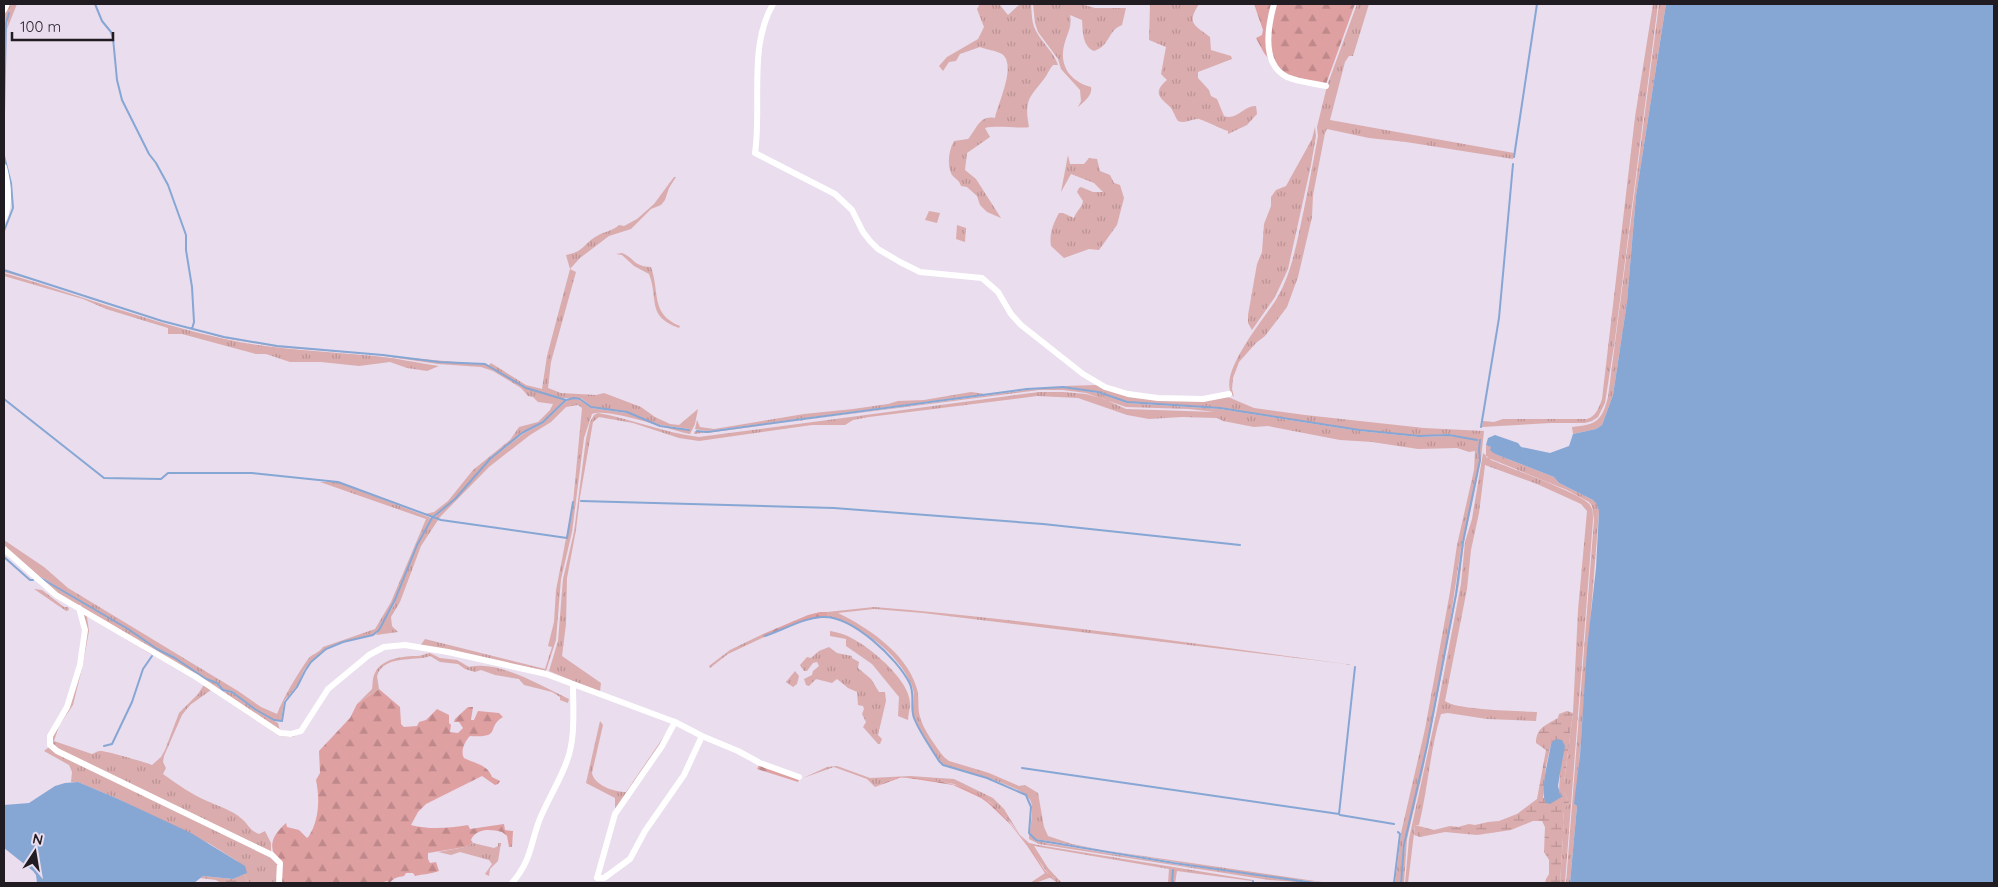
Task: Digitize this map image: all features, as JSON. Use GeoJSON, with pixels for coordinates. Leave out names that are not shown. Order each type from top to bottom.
{"type":"FeatureCollection","features":[{"type":"Feature","properties":{"kind":"street"},"geometry":{"type":"LineString","coordinates":[[4,10],[7,4]]}},
{"type":"Feature","properties":{"kind":"street"},"geometry":{"type":"LineString","coordinates":[[773,4],[762,29],[758,54],[757,137],[755,153],[834,194],[852,210],[863,232],[870,241],[900,262],[920,272],[982,278],[998,292],[1011,314],[1021,325],[1083,374],[1105,387],[1128,394],[1158,398],[1203,399],[1229,394]]}},
{"type":"Feature","properties":{"kind":"street"},"geometry":{"type":"LineString","coordinates":[[1274,4],[1269,36],[1272,59],[1278,70],[1295,79],[1326,86]]}},
{"type":"Feature","properties":{"kind":"street"},"geometry":{"type":"LineString","coordinates":[[4,167],[8,190],[7,212],[4,219]]}},
{"type":"Feature","properties":{"kind":"street"},"geometry":{"type":"LineString","coordinates":[[4,549],[56,595],[203,681],[280,734],[296,733],[305,726],[328,689],[369,655],[390,645],[405,645],[448,652],[531,670],[675,722],[760,763],[799,777]]}},
{"type":"Feature","properties":{"kind":"street"},"geometry":{"type":"LineString","coordinates":[[78,608],[85,630],[81,657],[69,700],[52,732],[49,740],[50,745],[57,751],[267,851],[276,857],[280,864],[279,883]]}},
{"type":"Feature","properties":{"kind":"street"},"geometry":{"type":"LineString","coordinates":[[512,883],[528,860],[540,820],[552,796],[571,747],[573,685]]}},
{"type":"Feature","properties":{"kind":"street"},"geometry":{"type":"LineString","coordinates":[[675,722],[662,746],[615,814],[597,878],[604,878],[612,874],[630,860],[646,831],[684,775],[702,736]]}},
{"type":"Feature","properties":{"kind":"green space"},"geometry":{"type":"Polygon","coordinates":[[[9,4],[17,4],[7,29],[8,16],[6,24],[4,105],[4,14],[9,4]]]}},
{"type":"Feature","properties":{"kind":"green space"},"geometry":{"type":"Polygon","coordinates":[[[980,4],[999,4],[1008,15],[1020,4],[1031,4],[1034,28],[1054,56],[1058,65],[1053,65],[1029,100],[1027,111],[1029,127],[985,128],[990,137],[967,153],[965,170],[976,179],[1001,218],[987,212],[980,205],[977,196],[967,187],[961,186],[951,173],[949,160],[954,141],[968,139],[982,121],[995,118],[1007,75],[1006,59],[1002,54],[980,47],[960,54],[956,61],[949,62],[943,71],[939,66],[947,57],[978,39],[984,27],[977,9],[980,4]]]}},
{"type":"Feature","properties":{"kind":"green space"},"geometry":{"type":"Polygon","coordinates":[[[1033,4],[1081,4],[1095,8],[1126,8],[1122,25],[1114,31],[1103,45],[1094,51],[1085,42],[1082,20],[1070,15],[1070,26],[1063,50],[1064,64],[1071,76],[1091,87],[1091,93],[1088,98],[1078,107],[1081,101],[1080,90],[1061,69],[1058,59],[1038,32],[1033,4]]]}},
{"type":"Feature","properties":{"kind":"green space"},"geometry":{"type":"Polygon","coordinates":[[[1150,4],[1199,4],[1193,16],[1194,24],[1210,37],[1211,50],[1231,56],[1232,59],[1198,72],[1198,78],[1209,90],[1211,96],[1217,99],[1224,116],[1237,115],[1252,106],[1256,106],[1257,114],[1247,125],[1228,134],[1228,131],[1200,119],[1178,121],[1172,109],[1162,100],[1159,94],[1160,88],[1167,80],[1161,74],[1166,47],[1149,40],[1150,4]]]}},
{"type":"Feature","properties":{"kind":"green space"},"geometry":{"type":"Polygon","coordinates":[[[1254,4],[1273,4],[1268,27],[1273,64],[1264,53],[1256,38],[1262,35],[1263,30],[1254,4]]]}},
{"type":"Feature","properties":{"kind":"green space"},"geometry":{"type":"Polygon","coordinates":[[[1276,4],[1355,4],[1326,84],[1294,78],[1278,67],[1271,50],[1271,31],[1276,4]]]}},
{"type":"Feature","properties":{"kind":"green space"},"geometry":{"type":"Polygon","coordinates":[[[1357,4],[1369,4],[1353,56],[1349,56],[1345,62],[1330,120],[1514,153],[1513,159],[1369,138],[1327,129],[1313,195],[1312,217],[1298,277],[1287,307],[1265,336],[1239,362],[1233,378],[1232,389],[1234,397],[1229,388],[1230,376],[1236,362],[1253,332],[1277,298],[1291,266],[1318,136],[1317,127],[1327,86],[1357,4]]]}},
{"type":"Feature","properties":{"kind":"green space"},"geometry":{"type":"Polygon","coordinates":[[[1653,4],[1658,4],[1605,403],[1598,417],[1585,423],[1482,427],[1483,421],[1494,422],[1503,419],[1587,419],[1595,414],[1600,406],[1635,117],[1653,4]]]}},
{"type":"Feature","properties":{"kind":"green space"},"geometry":{"type":"Polygon","coordinates":[[[1659,4],[1666,4],[1636,196],[1627,302],[1613,395],[1602,425],[1596,429],[1573,434],[1572,427],[1587,425],[1600,417],[1608,397],[1659,4]]]}},
{"type":"Feature","properties":{"kind":"green space"},"geometry":{"type":"Polygon","coordinates":[[[1315,127],[1316,136],[1311,165],[1288,269],[1275,297],[1252,330],[1248,323],[1248,315],[1257,264],[1262,252],[1264,224],[1271,206],[1271,197],[1276,190],[1286,186],[1312,139],[1315,127]]]}},
{"type":"Feature","properties":{"kind":"green space"},"geometry":{"type":"Polygon","coordinates":[[[1068,155],[1070,164],[1084,164],[1089,158],[1097,159],[1100,171],[1110,175],[1114,183],[1120,185],[1124,198],[1117,225],[1099,250],[1089,249],[1064,258],[1051,246],[1052,229],[1059,213],[1074,218],[1083,201],[1077,192],[1081,187],[1093,192],[1103,192],[1094,183],[1071,174],[1061,192],[1068,155]]]}},
{"type":"Feature","properties":{"kind":"green space"},"geometry":{"type":"Polygon","coordinates":[[[674,177],[676,177],[661,205],[651,209],[631,229],[609,236],[580,258],[570,269],[566,255],[577,252],[600,234],[619,225],[624,226],[637,219],[654,204],[674,177]]]}},
{"type":"Feature","properties":{"kind":"green space"},"geometry":{"type":"Polygon","coordinates":[[[929,211],[940,213],[937,223],[925,220],[929,211]]]}},
{"type":"Feature","properties":{"kind":"green space"},"geometry":{"type":"Polygon","coordinates":[[[957,225],[966,228],[965,242],[956,239],[957,225]]]}},
{"type":"Feature","properties":{"kind":"green space"},"geometry":{"type":"Polygon","coordinates":[[[622,253],[640,265],[651,267],[660,309],[671,321],[680,326],[679,328],[662,318],[658,312],[655,306],[649,274],[634,266],[622,255],[616,254],[622,253]]]}},
{"type":"Feature","properties":{"kind":"green space"},"geometry":{"type":"Polygon","coordinates":[[[570,269],[576,272],[551,362],[548,388],[561,393],[596,395],[604,393],[641,407],[655,417],[670,424],[679,425],[698,409],[695,424],[690,434],[661,426],[690,429],[660,425],[627,412],[592,407],[581,398],[560,398],[565,400],[549,417],[522,433],[490,458],[455,499],[432,517],[425,514],[434,512],[448,501],[473,470],[510,440],[519,427],[538,422],[550,410],[553,404],[538,402],[533,397],[528,396],[521,388],[493,371],[481,367],[438,364],[377,355],[277,347],[224,338],[161,321],[117,306],[162,321],[224,337],[277,346],[489,365],[491,363],[526,385],[542,389],[547,356],[570,269]]]}},
{"type":"Feature","properties":{"kind":"green space"},"geometry":{"type":"Polygon","coordinates":[[[4,270],[48,284],[4,272],[4,270]]]}},
{"type":"Feature","properties":{"kind":"green space"},"geometry":{"type":"Polygon","coordinates":[[[4,273],[169,325],[243,343],[383,357],[439,366],[427,371],[407,368],[390,362],[359,366],[321,362],[290,362],[266,354],[256,354],[182,334],[168,334],[168,328],[106,309],[83,299],[4,276],[4,273]]]}},
{"type":"Feature","properties":{"kind":"green space"},"geometry":{"type":"Polygon","coordinates":[[[1098,385],[1128,396],[1228,397],[1254,408],[1305,415],[1424,428],[1484,431],[1481,459],[1464,542],[1459,584],[1423,770],[1407,839],[1404,883],[1401,883],[1405,845],[1411,814],[1404,845],[1400,883],[1395,883],[1401,833],[1425,729],[1457,545],[1474,470],[1475,451],[1469,452],[1457,448],[1418,449],[1372,442],[1340,440],[1268,426],[1254,427],[1217,418],[1182,417],[1149,419],[1127,415],[1078,398],[1037,396],[869,417],[853,420],[845,425],[812,425],[699,441],[679,438],[633,423],[599,417],[593,422],[567,578],[566,624],[562,656],[601,683],[600,692],[549,671],[558,641],[563,579],[574,532],[586,439],[590,422],[594,415],[598,413],[699,437],[1039,392],[1086,394],[1100,398],[1086,393],[1063,390],[1039,390],[803,420],[1027,390],[1063,387],[1098,393],[1127,403],[1220,409],[1359,431],[1419,437],[1449,436],[1477,440],[1449,434],[1419,436],[1359,430],[1220,408],[1127,402],[1098,392],[1063,386],[1098,385]],[[1107,400],[1126,409],[1215,412],[1189,409],[1126,407],[1107,400]],[[1465,533],[1446,648],[1456,594],[1465,533]]]}},
{"type":"Feature","properties":{"kind":"green space"},"geometry":{"type":"Polygon","coordinates":[[[971,392],[985,394],[707,431],[695,429],[697,420],[700,427],[714,429],[804,414],[853,409],[898,401],[924,400],[971,392]]]}},
{"type":"Feature","properties":{"kind":"green space"},"geometry":{"type":"Polygon","coordinates":[[[570,398],[580,400],[591,408],[627,413],[658,425],[625,416],[592,414],[584,438],[572,532],[561,579],[556,640],[546,671],[420,646],[425,639],[545,669],[552,647],[548,646],[554,622],[556,590],[573,503],[582,408],[578,405],[566,407],[551,422],[530,435],[489,467],[439,518],[434,518],[455,499],[491,459],[523,434],[543,423],[570,398]]]}},
{"type":"Feature","properties":{"kind":"green space"},"geometry":{"type":"Polygon","coordinates":[[[695,431],[705,433],[694,434],[695,431]]]}},
{"type":"Feature","properties":{"kind":"green space"},"geometry":{"type":"Polygon","coordinates":[[[1486,445],[1491,447],[1495,454],[1554,477],[1559,483],[1596,502],[1599,511],[1576,803],[1574,804],[1577,806],[1570,883],[1566,883],[1594,520],[1592,506],[1589,502],[1567,490],[1486,457],[1486,445]]]}},
{"type":"Feature","properties":{"kind":"green space"},"geometry":{"type":"Polygon","coordinates":[[[1483,453],[1491,460],[1574,494],[1590,505],[1592,510],[1593,520],[1565,883],[1560,883],[1563,811],[1569,802],[1564,792],[1564,783],[1573,713],[1578,610],[1587,511],[1581,504],[1537,484],[1485,465],[1479,513],[1471,550],[1467,589],[1445,701],[1451,704],[1474,708],[1537,712],[1536,721],[1487,719],[1448,713],[1441,714],[1434,741],[1419,825],[1415,825],[1408,883],[1405,883],[1409,839],[1436,715],[1461,584],[1465,542],[1472,519],[1483,453]]]}},
{"type":"Feature","properties":{"kind":"green space"},"geometry":{"type":"Polygon","coordinates":[[[320,482],[338,482],[431,518],[416,545],[395,600],[379,629],[373,635],[342,642],[326,648],[311,662],[304,670],[297,686],[284,701],[281,721],[274,720],[256,710],[232,691],[224,690],[217,682],[206,679],[175,657],[132,633],[156,649],[175,658],[206,680],[216,683],[223,691],[232,693],[256,711],[278,723],[280,731],[57,594],[4,546],[4,540],[44,567],[68,588],[238,691],[261,707],[277,714],[291,686],[310,657],[323,647],[375,629],[391,602],[426,519],[320,482]],[[39,577],[117,624],[41,577],[39,577]]]}},
{"type":"Feature","properties":{"kind":"green space"},"geometry":{"type":"Polygon","coordinates":[[[433,518],[438,520],[421,546],[400,602],[391,617],[392,626],[398,632],[376,635],[394,605],[417,545],[433,518]]]}},
{"type":"Feature","properties":{"kind":"green space"},"geometry":{"type":"Polygon","coordinates":[[[34,589],[42,590],[64,607],[68,607],[69,610],[66,611],[34,589]]]}},
{"type":"Feature","properties":{"kind":"green space"},"geometry":{"type":"Polygon","coordinates":[[[874,607],[1054,626],[1354,665],[923,613],[874,609],[838,613],[884,642],[904,663],[911,674],[917,690],[919,713],[924,727],[944,757],[949,761],[989,773],[1019,786],[1025,785],[1038,793],[1044,827],[1048,836],[1072,844],[1099,849],[1036,839],[1030,833],[1032,806],[1027,796],[1006,784],[943,765],[939,761],[916,723],[913,713],[914,697],[912,686],[898,662],[877,642],[853,626],[827,616],[827,612],[874,607]]]}},
{"type":"Feature","properties":{"kind":"green space"},"geometry":{"type":"Polygon","coordinates":[[[827,612],[827,616],[799,622],[762,638],[761,635],[808,615],[827,612]]]}},
{"type":"Feature","properties":{"kind":"green space"},"geometry":{"type":"Polygon","coordinates":[[[83,613],[89,616],[87,617],[89,631],[83,664],[73,705],[59,726],[54,741],[92,754],[103,751],[152,765],[161,757],[165,750],[179,713],[198,694],[205,683],[279,734],[300,733],[293,737],[279,736],[211,690],[190,705],[182,715],[164,756],[163,762],[166,768],[163,774],[195,795],[234,813],[259,834],[265,831],[271,843],[271,853],[53,747],[50,740],[62,717],[81,665],[83,613]]]}},
{"type":"Feature","properties":{"kind":"green space"},"geometry":{"type":"Polygon","coordinates":[[[104,626],[153,654],[152,655],[104,626]]]}},
{"type":"Feature","properties":{"kind":"green space"},"geometry":{"type":"Polygon","coordinates":[[[830,631],[854,639],[875,654],[895,674],[908,694],[910,704],[908,720],[898,716],[899,697],[872,664],[846,646],[846,639],[830,636],[830,631]]]}},
{"type":"Feature","properties":{"kind":"green space"},"geometry":{"type":"Polygon","coordinates":[[[761,635],[762,638],[728,654],[710,668],[709,666],[730,650],[761,635]]]}},
{"type":"Feature","properties":{"kind":"green space"},"geometry":{"type":"Polygon","coordinates":[[[829,647],[837,653],[852,656],[852,658],[859,662],[858,668],[871,679],[879,692],[885,692],[886,701],[878,735],[882,739],[880,744],[863,727],[866,722],[862,714],[864,709],[863,706],[858,705],[857,692],[848,688],[837,679],[832,683],[816,679],[809,686],[806,685],[804,679],[812,675],[813,671],[819,666],[817,662],[813,663],[807,671],[804,671],[800,665],[807,657],[811,658],[819,651],[829,647]]]}},
{"type":"Feature","properties":{"kind":"green space"},"geometry":{"type":"Polygon","coordinates":[[[430,653],[440,658],[457,660],[469,667],[494,667],[507,671],[533,681],[569,699],[568,703],[560,700],[560,697],[552,692],[524,685],[519,679],[495,675],[481,670],[475,672],[465,669],[458,664],[440,662],[430,656],[386,664],[377,676],[379,689],[357,704],[372,689],[374,675],[383,664],[400,657],[419,656],[430,653]]]}},
{"type":"Feature","properties":{"kind":"green space"},"geometry":{"type":"Polygon","coordinates":[[[795,671],[799,676],[797,684],[793,687],[786,682],[795,671]]]}},
{"type":"Feature","properties":{"kind":"green space"},"geometry":{"type":"Polygon","coordinates":[[[379,689],[400,707],[401,724],[404,727],[417,726],[419,722],[426,720],[437,709],[449,715],[450,732],[458,733],[463,728],[459,722],[454,722],[455,719],[468,707],[473,707],[471,720],[474,720],[478,711],[499,713],[503,717],[498,721],[490,734],[470,736],[463,749],[464,758],[488,770],[492,777],[500,781],[498,784],[495,785],[482,776],[426,804],[418,812],[411,825],[439,828],[468,825],[470,829],[504,824],[505,830],[513,831],[512,847],[509,847],[507,836],[502,832],[484,830],[476,833],[471,840],[473,843],[465,847],[428,853],[430,863],[436,862],[439,871],[436,872],[415,876],[413,873],[406,873],[390,883],[387,881],[381,883],[280,883],[279,866],[272,847],[277,832],[286,823],[287,827],[299,830],[307,838],[309,836],[315,823],[318,809],[316,780],[320,773],[319,751],[350,718],[357,704],[379,689]]]}},
{"type":"Feature","properties":{"kind":"green space"},"geometry":{"type":"Polygon","coordinates":[[[1567,711],[1573,713],[1564,783],[1564,792],[1569,802],[1563,812],[1560,883],[1545,883],[1549,874],[1549,860],[1544,852],[1545,827],[1542,821],[1533,821],[1511,830],[1477,835],[1445,832],[1420,837],[1414,835],[1415,825],[1434,830],[1450,826],[1458,827],[1499,821],[1517,814],[1537,799],[1546,750],[1536,743],[1536,738],[1540,730],[1558,718],[1559,714],[1567,711]],[[1551,744],[1546,766],[1543,798],[1561,797],[1559,791],[1560,773],[1551,744]]]}},
{"type":"Feature","properties":{"kind":"green space"},"geometry":{"type":"Polygon","coordinates":[[[600,721],[603,725],[592,773],[600,784],[621,792],[626,792],[671,726],[615,813],[615,798],[586,783],[600,721]]]}},
{"type":"Feature","properties":{"kind":"green space"},"geometry":{"type":"Polygon","coordinates":[[[49,747],[278,861],[278,883],[249,883],[237,861],[210,844],[116,798],[78,782],[71,782],[72,772],[69,765],[44,751],[49,747]]]}},
{"type":"Feature","properties":{"kind":"green space"},"geometry":{"type":"Polygon","coordinates":[[[759,765],[800,778],[798,782],[757,769],[759,765]]]}},
{"type":"Feature","properties":{"kind":"green space"},"geometry":{"type":"Polygon","coordinates":[[[837,766],[870,778],[910,776],[954,779],[993,798],[1004,809],[1020,835],[1029,843],[1253,880],[1177,871],[1175,883],[1173,883],[1173,870],[1172,883],[1168,883],[1169,869],[1034,846],[1048,868],[1062,883],[1057,883],[1052,877],[1030,883],[1045,873],[1049,875],[1012,824],[990,802],[954,784],[937,781],[897,777],[875,787],[867,779],[834,767],[803,778],[827,767],[837,766]]]}},
{"type":"Feature","properties":{"kind":"green space"},"geometry":{"type":"Polygon","coordinates":[[[897,777],[902,777],[875,787],[897,777]]]}},
{"type":"Feature","properties":{"kind":"green space"},"geometry":{"type":"Polygon","coordinates":[[[904,777],[935,780],[957,786],[988,801],[1010,823],[1057,883],[1045,873],[1011,825],[981,798],[953,785],[904,777]]]}},
{"type":"Feature","properties":{"kind":"green space"},"geometry":{"type":"Polygon","coordinates":[[[1029,833],[1036,840],[1046,843],[1174,864],[1312,883],[1269,880],[1039,844],[1029,839],[1029,833]]]}},
{"type":"Feature","properties":{"kind":"green space"},"geometry":{"type":"Polygon","coordinates":[[[473,843],[494,848],[498,846],[498,843],[501,843],[498,861],[490,869],[489,876],[485,874],[492,864],[489,860],[460,852],[451,855],[438,852],[465,847],[473,843]]]}},
{"type":"Feature","properties":{"kind":"green space"},"geometry":{"type":"Polygon","coordinates":[[[1107,851],[1329,883],[1254,875],[1107,851]]]}},
{"type":"Feature","properties":{"kind":"green space"},"geometry":{"type":"Polygon","coordinates":[[[244,874],[249,883],[221,883],[216,880],[200,878],[203,876],[233,879],[244,874]]]}},
{"type":"Feature","properties":{"kind":"water"},"geometry":{"type":"Polygon","coordinates":[[[1666,4],[1994,4],[1994,883],[1570,883],[1577,806],[1574,804],[1596,568],[1599,511],[1593,500],[1559,483],[1554,477],[1495,454],[1490,450],[1491,447],[1486,445],[1488,438],[1495,435],[1518,443],[1521,447],[1550,453],[1569,446],[1573,434],[1596,429],[1602,425],[1613,395],[1627,302],[1636,196],[1666,4]]]}},
{"type":"Feature","properties":{"kind":"water"},"geometry":{"type":"Polygon","coordinates":[[[1557,739],[1562,740],[1565,746],[1558,786],[1560,794],[1563,796],[1550,804],[1546,803],[1544,798],[1544,783],[1551,744],[1557,739]]]}},
{"type":"Feature","properties":{"kind":"water"},"geometry":{"type":"Polygon","coordinates":[[[78,782],[191,833],[245,866],[247,873],[233,879],[203,876],[194,883],[37,883],[36,875],[33,871],[4,848],[4,805],[29,803],[55,786],[78,782]]]}},
{"type":"Feature","properties":{"kind":"waterway"},"geometry":{"type":"LineString","coordinates":[[95,4],[102,21],[111,32],[113,38],[117,80],[122,100],[149,154],[168,185],[186,235],[186,250],[192,287],[194,322],[192,329]]}},
{"type":"Feature","properties":{"kind":"waterway"},"geometry":{"type":"LineString","coordinates":[[1514,157],[1537,4]]}},
{"type":"Feature","properties":{"kind":"waterway"},"geometry":{"type":"LineString","coordinates":[[4,114],[6,23],[9,13]]}},
{"type":"Feature","properties":{"kind":"waterway"},"geometry":{"type":"LineString","coordinates":[[4,156],[11,183],[13,208],[4,231]]}},
{"type":"Feature","properties":{"kind":"waterway"},"geometry":{"type":"LineString","coordinates":[[1481,427],[1499,318],[1513,164]]}},
{"type":"Feature","properties":{"kind":"waterway"},"geometry":{"type":"LineString","coordinates":[[4,270],[162,321],[224,337],[277,346],[439,362],[485,364],[526,388],[566,400]]}},
{"type":"Feature","properties":{"kind":"waterway"},"geometry":{"type":"LineString","coordinates":[[697,431],[707,432],[1027,389],[1063,387],[1098,392],[1127,402],[1220,408],[1359,430],[1419,436],[1449,435],[1477,440]]}},
{"type":"Feature","properties":{"kind":"waterway"},"geometry":{"type":"LineString","coordinates":[[4,399],[104,478],[161,479],[168,473],[252,473],[338,482],[441,520],[567,538],[573,502]]}},
{"type":"Feature","properties":{"kind":"waterway"},"geometry":{"type":"LineString","coordinates":[[39,577],[128,629],[206,679],[217,683],[223,690],[232,692],[256,710],[274,720],[282,721],[285,702],[297,687],[311,662],[326,649],[343,642],[373,635],[379,630],[395,600],[417,545],[432,518],[455,499],[490,459],[522,433],[543,422],[566,400],[580,399],[591,407],[627,412],[660,426],[689,430]]}},
{"type":"Feature","properties":{"kind":"waterway"},"geometry":{"type":"LineString","coordinates":[[1401,883],[1404,845],[1427,746],[1456,594],[1463,542],[1480,460],[1480,440]]}},
{"type":"Feature","properties":{"kind":"waterway"},"geometry":{"type":"LineString","coordinates":[[581,501],[834,508],[1043,524],[1240,545]]}},
{"type":"Feature","properties":{"kind":"waterway"},"geometry":{"type":"LineString","coordinates":[[4,557],[30,580],[33,580]]}},
{"type":"Feature","properties":{"kind":"waterway"},"geometry":{"type":"LineString","coordinates":[[765,636],[800,622],[822,617],[834,618],[847,623],[873,640],[885,651],[910,684],[914,718],[922,735],[939,761],[943,765],[987,778],[1026,795],[1031,807],[1029,833],[1036,840],[1174,863],[1315,883]]}},
{"type":"Feature","properties":{"kind":"waterway"},"geometry":{"type":"LineString","coordinates":[[104,746],[112,744],[132,702],[143,669],[152,656]]}},
{"type":"Feature","properties":{"kind":"waterway"},"geometry":{"type":"LineString","coordinates":[[1355,667],[1339,814],[1394,824]]}},
{"type":"Feature","properties":{"kind":"waterway"},"geometry":{"type":"LineString","coordinates":[[1022,768],[1339,814]]}},
{"type":"Feature","properties":{"kind":"waterway"},"geometry":{"type":"LineString","coordinates":[[1394,883],[1400,834],[1398,832]]}},
{"type":"Feature","properties":{"kind":"waterway"},"geometry":{"type":"LineString","coordinates":[[1172,883],[1173,870]]}}]}
